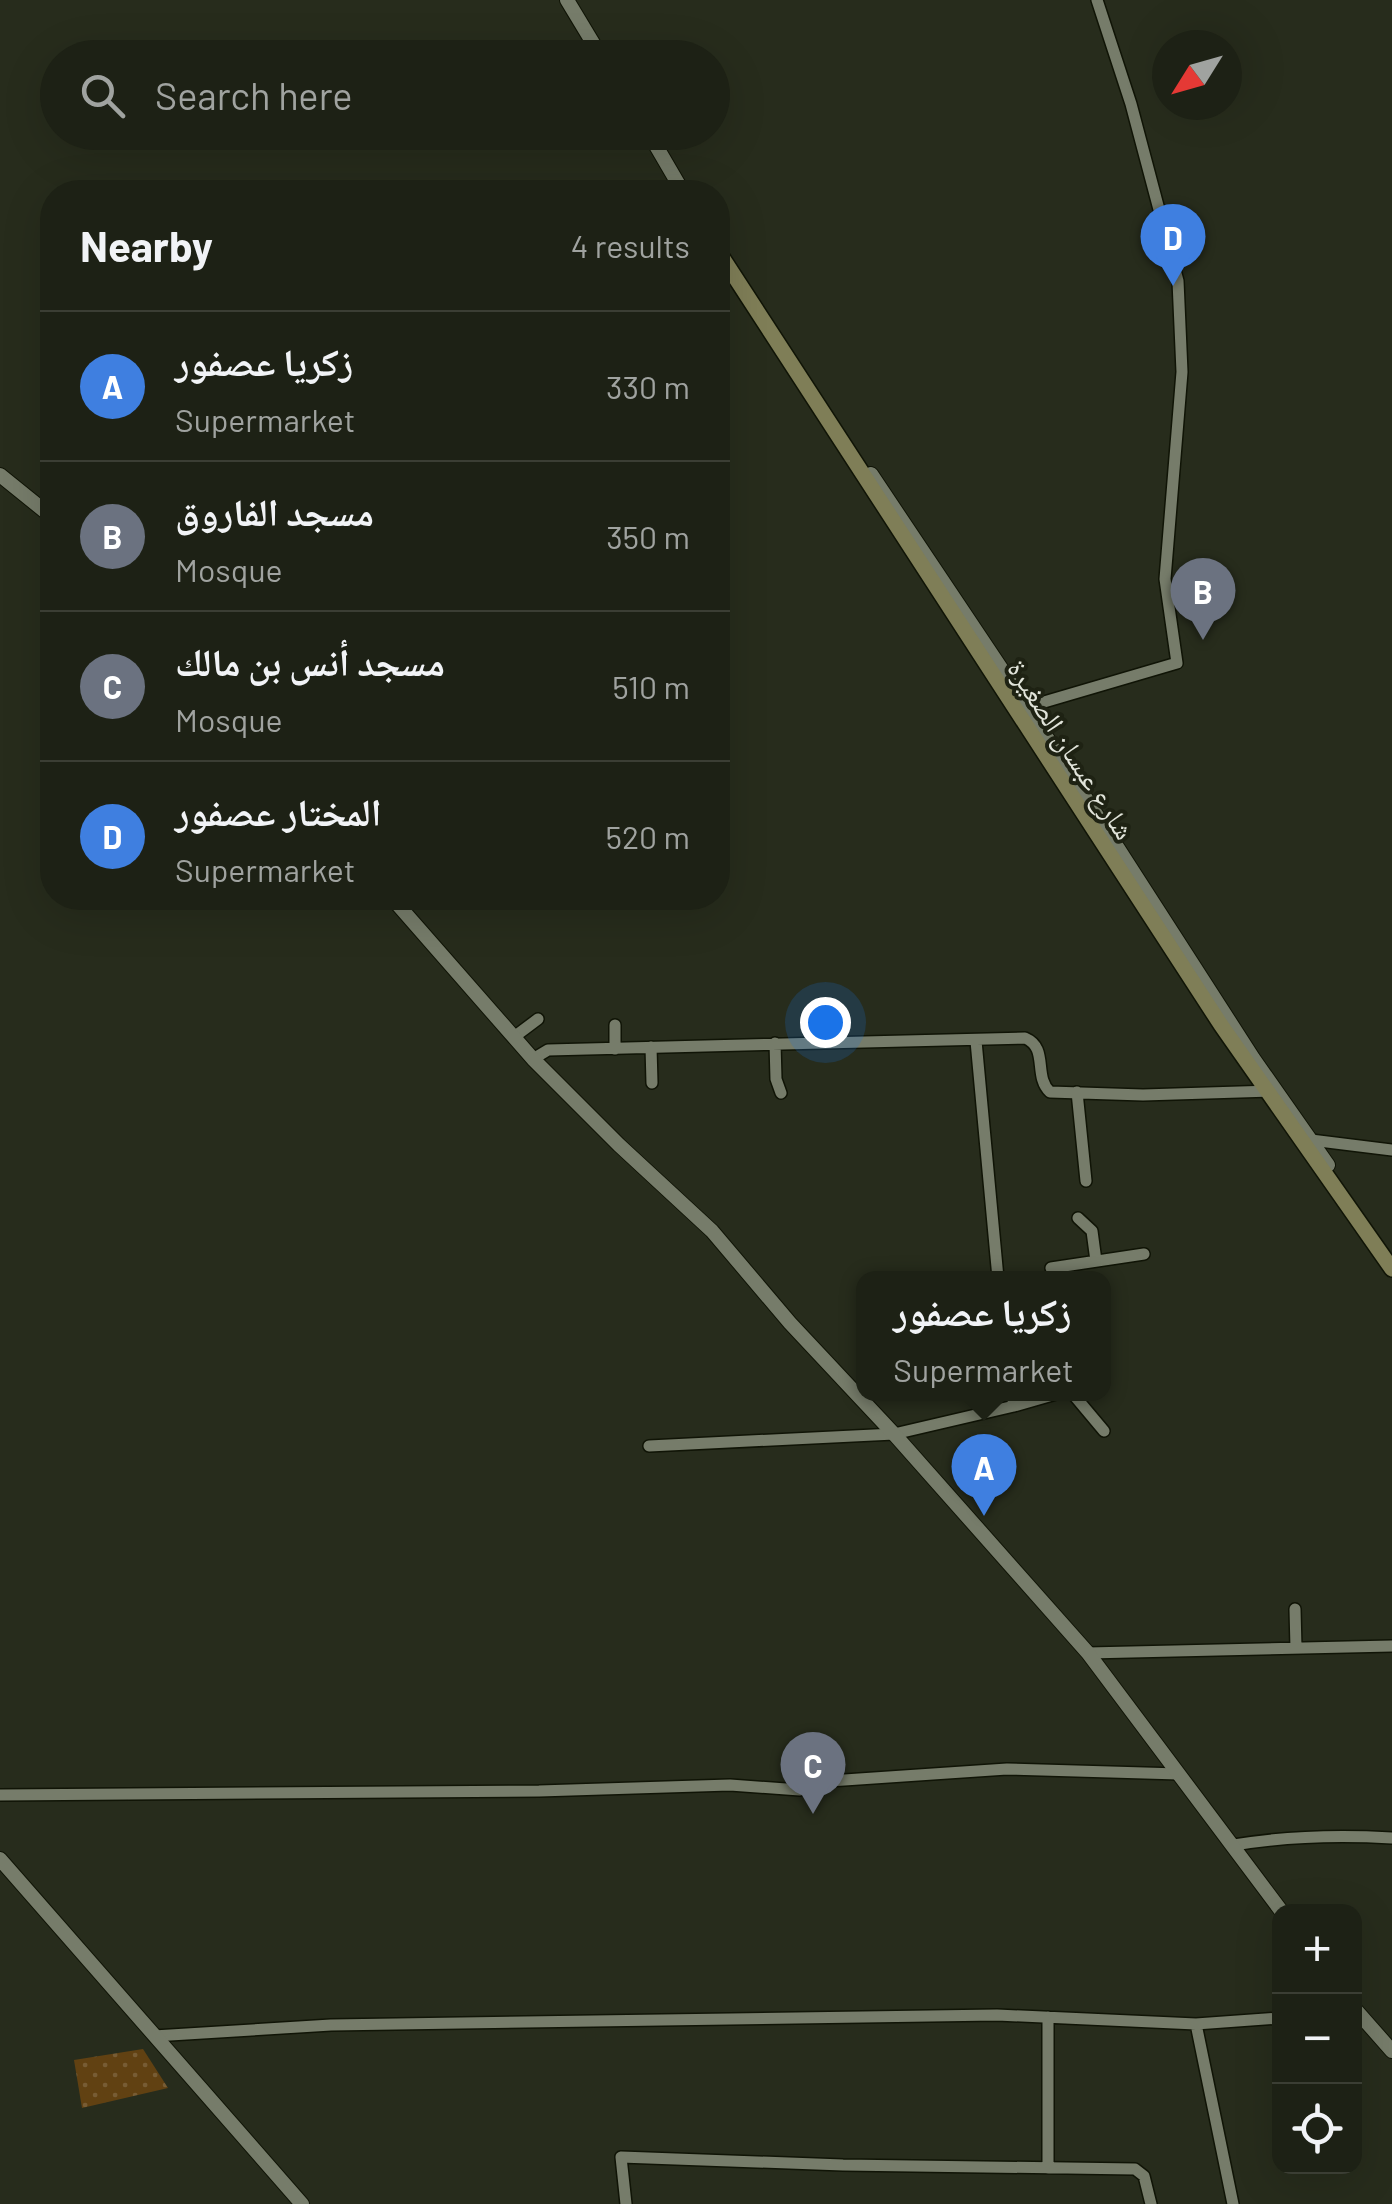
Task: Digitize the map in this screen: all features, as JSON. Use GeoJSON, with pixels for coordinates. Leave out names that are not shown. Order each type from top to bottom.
{"type":"FeatureCollection","features":[{"type":"Feature","properties":{"kind":"main road","name":"شارع عبسان الصغيرة"},"geometry":{"type":"LineString","coordinates":[[730,269],[1392,1269]]}},
{"type":"Feature","properties":{"kind":"street"},"geometry":{"type":"LineString","coordinates":[[567,0],[591,40]]}},
{"type":"Feature","properties":{"kind":"street"},"geometry":{"type":"LineString","coordinates":[[1027,706],[1178,663],[1165,579],[1182,372],[1178,281],[1131,104],[1097,0]]}},
{"type":"Feature","properties":{"kind":"street"},"geometry":{"type":"LineString","coordinates":[[658,150],[676,180]]}},
{"type":"Feature","properties":{"kind":"street","name":"شارع عبسان الصغيرة"},"geometry":{"type":"LineString","coordinates":[[730,258],[1027,706],[1272,1091],[1392,1255]]}},
{"type":"Feature","properties":{"kind":"street"},"geometry":{"type":"LineString","coordinates":[[0,475],[40,507]]}},
{"type":"Feature","properties":{"kind":"street"},"geometry":{"type":"LineString","coordinates":[[403,910],[533,1058],[619,1146],[712,1231],[790,1324],[856,1394]]}},
{"type":"Feature","properties":{"kind":"street"},"geometry":{"type":"LineString","coordinates":[[514,1037],[538,1019]]}},
{"type":"Feature","properties":{"kind":"street"},"geometry":{"type":"LineString","coordinates":[[615,1026],[615,1049]]}},
{"type":"Feature","properties":{"kind":"street"},"geometry":{"type":"LineString","coordinates":[[533,1058],[548,1050],[1030,1039],[1039,1050],[1044,1088],[1056,1093],[1272,1091]]}},
{"type":"Feature","properties":{"kind":"street"},"geometry":{"type":"LineString","coordinates":[[976,1041],[997,1271]]}},
{"type":"Feature","properties":{"kind":"street"},"geometry":{"type":"LineString","coordinates":[[774,1042],[776,1079],[781,1093]]}},
{"type":"Feature","properties":{"kind":"street"},"geometry":{"type":"LineString","coordinates":[[651,1047],[652,1083]]}},
{"type":"Feature","properties":{"kind":"street"},"geometry":{"type":"LineString","coordinates":[[1077,1092],[1086,1181]]}},
{"type":"Feature","properties":{"kind":"street"},"geometry":{"type":"LineString","coordinates":[[1311,1140],[1392,1150]]}},
{"type":"Feature","properties":{"kind":"street"},"geometry":{"type":"LineString","coordinates":[[1078,1218],[1092,1231],[1096,1261]]}},
{"type":"Feature","properties":{"kind":"street"},"geometry":{"type":"LineString","coordinates":[[1052,1268],[1144,1254]]}},
{"type":"Feature","properties":{"kind":"street"},"geometry":{"type":"LineString","coordinates":[[863,1401],[1088,1653],[1276,1904]]}},
{"type":"Feature","properties":{"kind":"street"},"geometry":{"type":"LineString","coordinates":[[650,1446],[894,1434],[1010,1401]]}},
{"type":"Feature","properties":{"kind":"street"},"geometry":{"type":"LineString","coordinates":[[1080,1401],[1104,1431]]}},
{"type":"Feature","properties":{"kind":"street"},"geometry":{"type":"LineString","coordinates":[[1295,1609],[1296,1648]]}},
{"type":"Feature","properties":{"kind":"street"},"geometry":{"type":"LineString","coordinates":[[1088,1653],[1392,1646]]}},
{"type":"Feature","properties":{"kind":"street"},"geometry":{"type":"LineString","coordinates":[[0,1796],[716,1785],[800,1790],[800,1783],[1007,1769],[1179,1774]]}},
{"type":"Feature","properties":{"kind":"street"},"geometry":{"type":"LineString","coordinates":[[1234,1845],[1348,1835],[1392,1838]]}},
{"type":"Feature","properties":{"kind":"street"},"geometry":{"type":"LineString","coordinates":[[0,1859],[302,2204]]}},
{"type":"Feature","properties":{"kind":"street"},"geometry":{"type":"LineString","coordinates":[[154,2036],[331,2025],[997,2014],[1196,2024],[1272,2019]]}},
{"type":"Feature","properties":{"kind":"street"},"geometry":{"type":"LineString","coordinates":[[1048,2017],[1048,2168]]}},
{"type":"Feature","properties":{"kind":"street"},"geometry":{"type":"LineString","coordinates":[[1362,2018],[1392,2051]]}},
{"type":"Feature","properties":{"kind":"street"},"geometry":{"type":"LineString","coordinates":[[1196,2024],[1233,2204]]}},
{"type":"Feature","properties":{"kind":"street"},"geometry":{"type":"LineString","coordinates":[[626,2204],[620,2157],[843,2166],[1135,2169],[1144,2176],[1151,2204]]}},
{"type":"Feature","properties":{"kind":"shaded area"},"geometry":{"type":"Polygon","coordinates":[[[143,2049],[168,2088],[82,2108],[74,2060],[143,2049]]]}},
{"type":"Feature","properties":{"kind":"place","name":"المختار عصفور"},"geometry":{"type":"Point","coordinates":[1173,286]}},
{"type":"Feature","properties":{"kind":"place","name":"مسجد الفاروق"},"geometry":{"type":"Point","coordinates":[1203,640]}},
{"type":"Feature","properties":{"kind":"place","name":"زكريا عصفور"},"geometry":{"type":"Point","coordinates":[984,1516]}},
{"type":"Feature","properties":{"kind":"place","name":"مسجد أنس بن مالك"},"geometry":{"type":"Point","coordinates":[813,1814]}}]}
